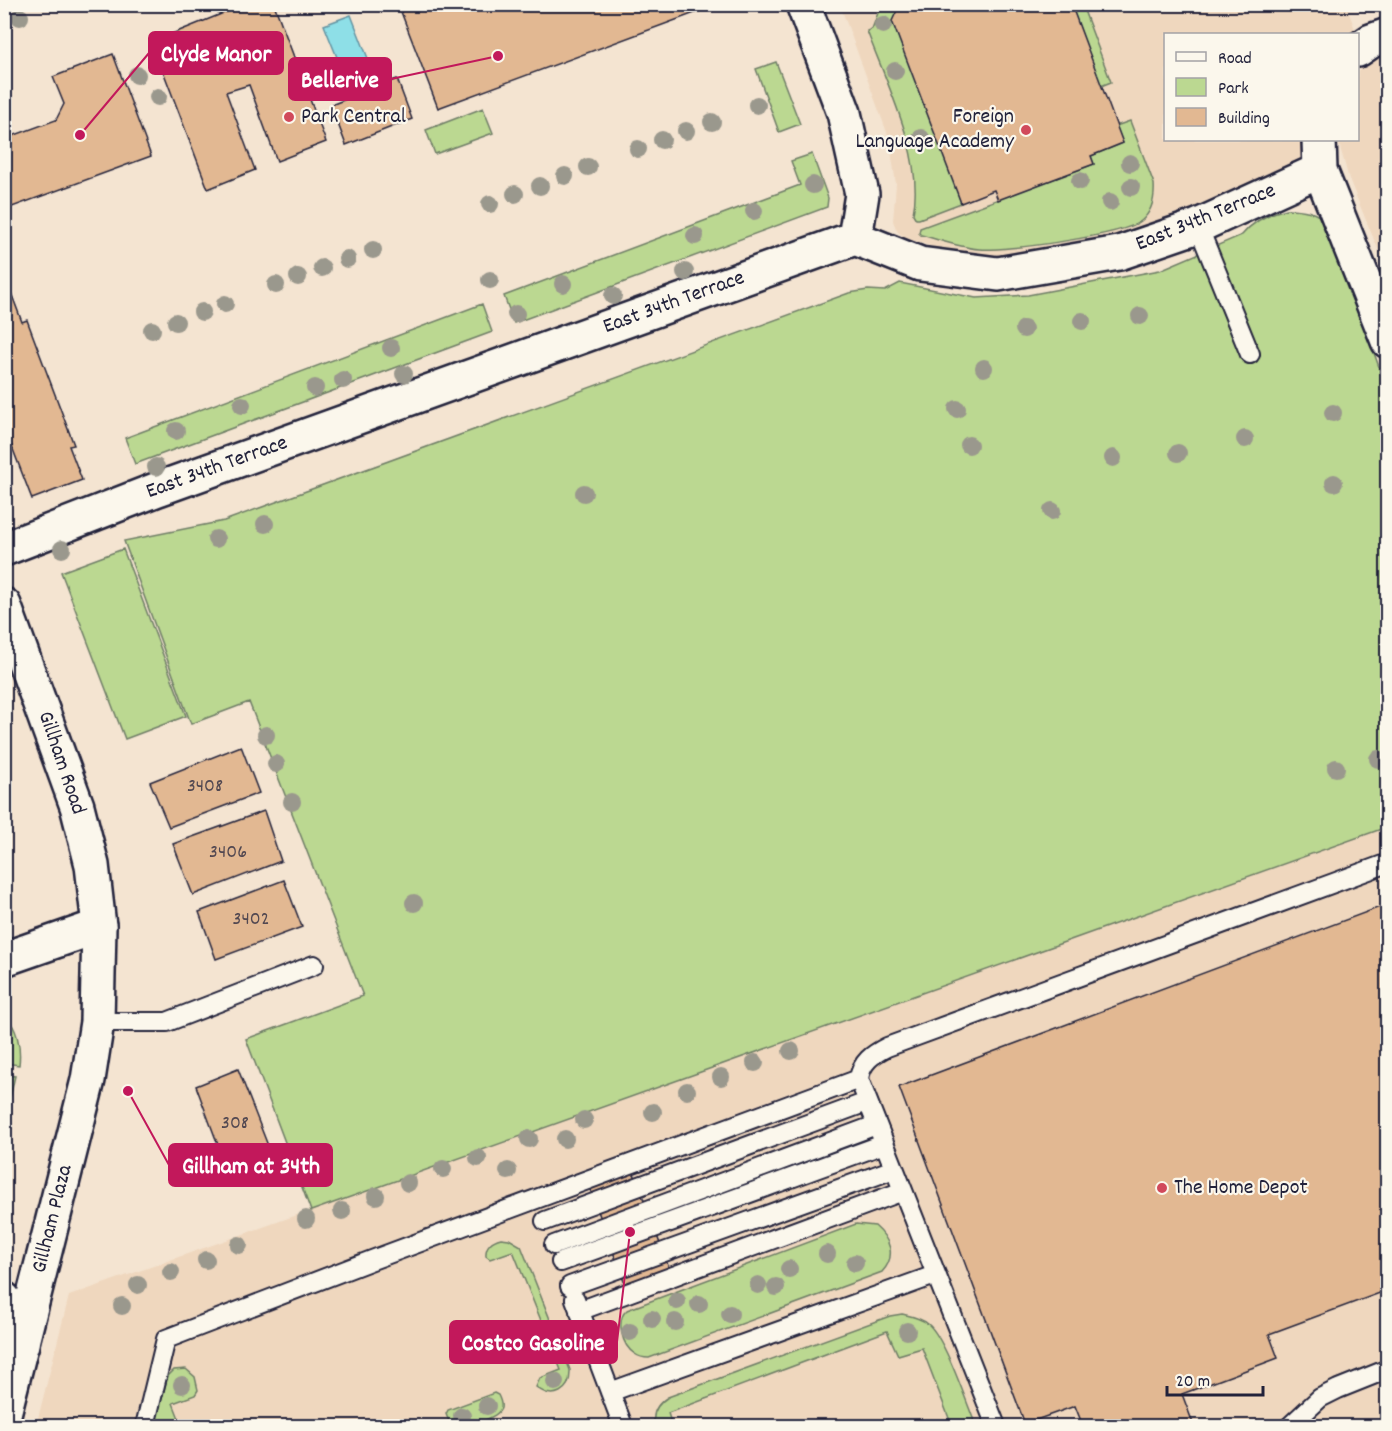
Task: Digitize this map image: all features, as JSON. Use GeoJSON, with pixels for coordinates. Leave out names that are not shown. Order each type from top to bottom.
{"type":"FeatureCollection","features":[{"type":"Feature","properties":{"kind":"street"},"geometry":{"type":"LineString","coordinates":[[803,4],[844,113],[862,194],[855,238]]}},
{"type":"Feature","properties":{"kind":"street"},"geometry":{"type":"LineString","coordinates":[[1359,49],[1371,41],[1388,35]]}},
{"type":"Feature","properties":{"kind":"street"},"geometry":{"type":"LineString","coordinates":[[1320,155],[1388,341]]}},
{"type":"Feature","properties":{"kind":"street","name":"East 34th Terrace"},"geometry":{"type":"LineString","coordinates":[[4,549],[169,485],[855,238],[920,264],[999,274],[1119,253],[1198,226],[1320,155]]}},
{"type":"Feature","properties":{"kind":"street","name":"Gillham Road"},"geometry":{"type":"LineString","coordinates":[[4,605],[77,806],[92,865],[99,926],[97,1022]]}},
{"type":"Feature","properties":{"kind":"street"},"geometry":{"type":"LineString","coordinates":[[4,959],[99,926]]}},
{"type":"Feature","properties":{"kind":"street","name":"Gillham Plaza"},"geometry":{"type":"LineString","coordinates":[[4,1414],[87,1080],[97,1022]]}},
{"type":"Feature","properties":{"kind":"street"},"geometry":{"type":"LineString","coordinates":[[4,1299],[22,1344]]}},
{"type":"Feature","properties":{"kind":"lane"},"geometry":{"type":"LineString","coordinates":[[1198,226],[1250,354]]}},
{"type":"Feature","properties":{"kind":"lane"},"geometry":{"type":"LineString","coordinates":[[996,1426],[867,1102],[859,1079],[864,1063],[874,1053],[887,1047],[1388,863]]}},
{"type":"Feature","properties":{"kind":"lane"},"geometry":{"type":"LineString","coordinates":[[97,1022],[167,1022],[314,965]]}},
{"type":"Feature","properties":{"kind":"lane"},"geometry":{"type":"LineString","coordinates":[[146,1426],[166,1339],[859,1079]]}},
{"type":"Feature","properties":{"kind":"lane"},"geometry":{"type":"LineString","coordinates":[[545,1221],[867,1102]]}},
{"type":"Feature","properties":{"kind":"lane"},"geometry":{"type":"LineString","coordinates":[[558,1254],[876,1125]]}},
{"type":"Feature","properties":{"kind":"lane"},"geometry":{"type":"LineString","coordinates":[[558,1254],[884,1143]]}},
{"type":"Feature","properties":{"kind":"lane"},"geometry":{"type":"LineString","coordinates":[[570,1286],[894,1169]]}},
{"type":"Feature","properties":{"kind":"lane"},"geometry":{"type":"LineString","coordinates":[[579,1311],[903,1191]]}},
{"type":"Feature","properties":{"kind":"lane"},"geometry":{"type":"LineString","coordinates":[[537,1199],[623,1426]]}},
{"type":"Feature","properties":{"kind":"lane"},"geometry":{"type":"LineString","coordinates":[[610,1392],[935,1275]]}},
{"type":"Feature","properties":{"kind":"lane"},"geometry":{"type":"LineString","coordinates":[[1290,1426],[1320,1398],[1388,1370]]}},
{"type":"Feature","properties":{"kind":"shaded area","name":"Foreign Language Academy"},"geometry":{"type":"Polygon","coordinates":[[[840,5],[1346,5],[1356,32],[1164,33],[1164,141],[1307,141],[1303,159],[1271,181],[1118,241],[992,259],[949,252],[905,238],[897,231],[893,221],[896,184],[889,138],[840,5]]]}},
{"type":"Feature","properties":{"kind":"shaded area"},"geometry":{"type":"Polygon","coordinates":[[[1387,54],[1387,271],[1349,179],[1338,141],[1359,141],[1359,70],[1368,62],[1387,54]]]}},
{"type":"Feature","properties":{"kind":"shaded area"},"geometry":{"type":"Polygon","coordinates":[[[1387,827],[1387,1426],[36,1426],[69,1296],[1387,827]]]}},
{"type":"Feature","properties":{"kind":"green space"},"geometry":{"type":"Polygon","coordinates":[[[881,5],[900,5],[961,203],[919,219],[916,219],[913,214],[914,169],[909,145],[867,31],[872,29],[881,5]]]}},
{"type":"Feature","properties":{"kind":"green space"},"geometry":{"type":"Polygon","coordinates":[[[1071,5],[1082,5],[1111,82],[1101,86],[1071,5]]]}},
{"type":"Feature","properties":{"kind":"green space"},"geometry":{"type":"Polygon","coordinates":[[[776,62],[800,124],[779,132],[756,69],[776,62]]]}},
{"type":"Feature","properties":{"kind":"green space"},"geometry":{"type":"Polygon","coordinates":[[[483,108],[493,133],[435,154],[426,130],[483,108]]]}},
{"type":"Feature","properties":{"kind":"green space"},"geometry":{"type":"Polygon","coordinates":[[[1130,121],[1154,184],[1152,205],[1148,214],[1141,221],[1112,232],[1089,237],[1012,248],[964,247],[919,233],[920,228],[1094,164],[1091,156],[1123,143],[1116,126],[1130,121]]]}},
{"type":"Feature","properties":{"kind":"green space"},"geometry":{"type":"Polygon","coordinates":[[[812,154],[828,198],[827,207],[514,323],[504,296],[800,185],[791,161],[812,154]]]}},
{"type":"Feature","properties":{"kind":"green space"},"geometry":{"type":"Polygon","coordinates":[[[1287,209],[1309,212],[1319,216],[1327,223],[1387,389],[1387,827],[311,1211],[246,1039],[363,996],[249,702],[191,724],[124,541],[224,521],[849,293],[868,290],[885,291],[900,283],[976,298],[1028,295],[1160,270],[1242,235],[1262,218],[1287,209]]]}},
{"type":"Feature","properties":{"kind":"green space"},"geometry":{"type":"Polygon","coordinates":[[[482,304],[492,332],[135,464],[125,438],[482,304]]]}},
{"type":"Feature","properties":{"kind":"green space"},"geometry":{"type":"Polygon","coordinates":[[[123,549],[186,716],[125,739],[61,572],[123,549]]]}},
{"type":"Feature","properties":{"kind":"green space"},"geometry":{"type":"Polygon","coordinates":[[[5,1017],[13,1026],[18,1038],[19,1065],[5,1063],[5,1017]]]}},
{"type":"Feature","properties":{"kind":"green space"},"geometry":{"type":"Polygon","coordinates":[[[4,1075],[15,1076],[5,1120],[4,1075]]]}},
{"type":"Feature","properties":{"kind":"green space"},"geometry":{"type":"Polygon","coordinates":[[[856,1224],[875,1226],[885,1236],[890,1254],[887,1266],[882,1272],[649,1358],[637,1355],[627,1345],[622,1333],[621,1320],[627,1310],[856,1224]]]}},
{"type":"Feature","properties":{"kind":"green space"},"geometry":{"type":"Polygon","coordinates":[[[501,1238],[509,1239],[521,1246],[570,1370],[568,1384],[560,1392],[549,1393],[536,1387],[540,1378],[561,1370],[513,1251],[490,1259],[486,1256],[490,1244],[501,1238]]]}},
{"type":"Feature","properties":{"kind":"green space"},"geometry":{"type":"Polygon","coordinates":[[[902,1314],[922,1320],[935,1332],[948,1357],[976,1426],[952,1426],[922,1348],[898,1355],[887,1331],[668,1413],[672,1426],[655,1426],[656,1409],[668,1397],[890,1316],[902,1314]]]}},
{"type":"Feature","properties":{"kind":"green space"},"geometry":{"type":"Polygon","coordinates":[[[186,1369],[195,1377],[198,1390],[195,1395],[173,1403],[182,1426],[154,1426],[168,1376],[174,1370],[186,1369]]]}},
{"type":"Feature","properties":{"kind":"green space"},"geometry":{"type":"Polygon","coordinates":[[[494,1393],[501,1401],[501,1408],[494,1416],[465,1426],[458,1427],[450,1423],[446,1414],[448,1410],[494,1393]]]}},
{"type":"Feature","properties":{"kind":"water"},"geometry":{"type":"Polygon","coordinates":[[[351,15],[371,66],[345,77],[324,25],[351,15]]]}},
{"type":"Feature","properties":{"kind":"building","name":"Park Central"},"geometry":{"type":"Polygon","coordinates":[[[246,4],[274,4],[326,142],[277,161],[249,85],[226,92],[255,170],[208,189],[152,42],[246,4]]]}},
{"type":"Feature","properties":{"kind":"building"},"geometry":{"type":"Polygon","coordinates":[[[398,4],[719,4],[438,108],[398,4]]]}},
{"type":"Feature","properties":{"kind":"building"},"geometry":{"type":"Polygon","coordinates":[[[900,4],[1071,4],[1123,143],[1091,156],[1094,164],[998,200],[994,190],[961,203],[892,21],[900,4]]]}},
{"type":"Feature","properties":{"kind":"building"},"geometry":{"type":"Polygon","coordinates":[[[113,54],[151,156],[4,210],[4,139],[56,120],[64,104],[53,77],[113,54]]]}},
{"type":"Feature","properties":{"kind":"building"},"geometry":{"type":"Polygon","coordinates":[[[397,79],[412,119],[346,145],[331,105],[397,79]]]}},
{"type":"Feature","properties":{"kind":"building"},"geometry":{"type":"Polygon","coordinates":[[[10,290],[22,322],[27,320],[74,445],[69,446],[82,480],[32,499],[4,426],[4,293],[10,290]]]}},
{"type":"Feature","properties":{"kind":"building"},"geometry":{"type":"Polygon","coordinates":[[[241,746],[259,793],[169,827],[150,782],[241,746]]]}},
{"type":"Feature","properties":{"kind":"building"},"geometry":{"type":"Polygon","coordinates":[[[264,811],[281,861],[193,895],[173,844],[264,811]]]}},
{"type":"Feature","properties":{"kind":"building"},"geometry":{"type":"Polygon","coordinates":[[[284,880],[302,927],[216,959],[199,912],[284,880]]]}},
{"type":"Feature","properties":{"kind":"building","name":"The Home Depot"},"geometry":{"type":"Polygon","coordinates":[[[1388,904],[1388,1290],[1269,1334],[1278,1358],[1182,1394],[1194,1426],[1083,1426],[1075,1406],[1025,1424],[899,1087],[1388,904]]]}},
{"type":"Feature","properties":{"kind":"building"},"geometry":{"type":"Polygon","coordinates":[[[238,1069],[274,1161],[230,1177],[196,1086],[238,1069]]]}},
{"type":"Feature","properties":{"kind":"building"},"geometry":{"type":"Polygon","coordinates":[[[628,1157],[673,1279],[629,1295],[584,1173],[628,1157]]]}},
{"type":"Feature","properties":{"kind":"place","name":"Bellerive"},"geometry":{"type":"Point","coordinates":[498,56]}},
{"type":"Feature","properties":{"kind":"place","name":"Park Central"},"geometry":{"type":"Point","coordinates":[289,117]}},
{"type":"Feature","properties":{"kind":"place","name":"Foreign Language Academy"},"geometry":{"type":"Point","coordinates":[1026,130]}},
{"type":"Feature","properties":{"kind":"place","name":"Clyde Manor"},"geometry":{"type":"Point","coordinates":[80,135]}},
{"type":"Feature","properties":{"kind":"place","name":"Gillham at 34th"},"geometry":{"type":"Point","coordinates":[128,1091]}},
{"type":"Feature","properties":{"kind":"place","name":"The Home Depot"},"geometry":{"type":"Point","coordinates":[1162,1188]}},
{"type":"Feature","properties":{"kind":"place","name":"Costco Gasoline"},"geometry":{"type":"Point","coordinates":[630,1232]}}]}
